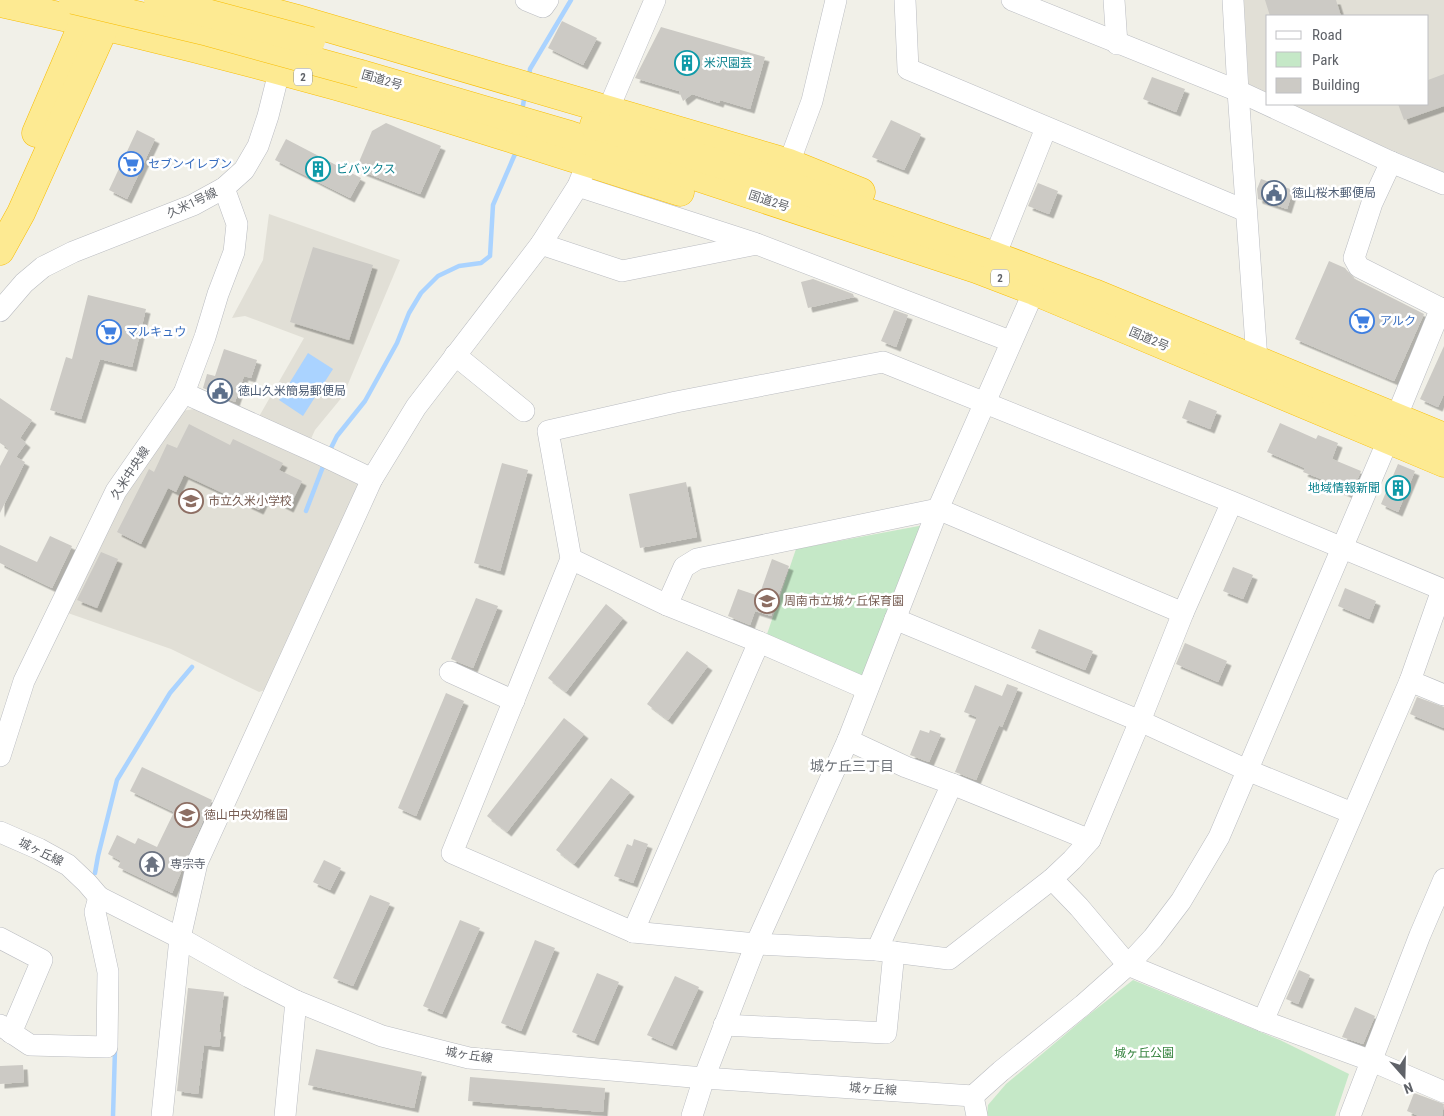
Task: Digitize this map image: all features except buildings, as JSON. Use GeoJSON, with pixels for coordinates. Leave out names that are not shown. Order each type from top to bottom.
{"type":"FeatureCollection","features":[{"type":"Feature","properties":{"kind":"highway","name":"国道2号"},"geometry":{"type":"LineString","coordinates":[[158,0],[215,14],[363,65],[500,106],[782,183],[982,258],[1094,293],[1258,360],[1392,429],[1444,463]]}},
{"type":"Feature","properties":{"kind":"highway","name":"2"},"geometry":{"type":"LineString","coordinates":[[227,0],[294,18],[500,106]]}},
{"type":"Feature","properties":{"kind":"highway","name":"2"},"geometry":{"type":"LineString","coordinates":[[0,3],[95,9],[279,70],[500,106],[542,118],[608,110],[789,163],[945,226],[982,258]]}},
{"type":"Feature","properties":{"kind":"highway","name":"国道2号"},"geometry":{"type":"LineString","coordinates":[[95,9],[363,65]]}},
{"type":"Feature","properties":{"kind":"highway"},"geometry":{"type":"LineString","coordinates":[[0,216],[95,9]]}},
{"type":"Feature","properties":{"kind":"highway"},"geometry":{"type":"LineString","coordinates":[[0,251],[21,213],[95,9]]}},
{"type":"Feature","properties":{"kind":"highway","name":"2"},"geometry":{"type":"LineString","coordinates":[[542,118],[582,174],[783,225],[982,258]]}},
{"type":"Feature","properties":{"kind":"highway","name":"国道2号"},"geometry":{"type":"LineString","coordinates":[[982,258],[1034,291],[1392,429],[1444,437]]}},
{"type":"Feature","properties":{"kind":"street"},"geometry":{"type":"LineString","coordinates":[[526,0],[543,8],[548,0]]}},
{"type":"Feature","properties":{"kind":"street"},"geometry":{"type":"LineString","coordinates":[[608,110],[655,0]]}},
{"type":"Feature","properties":{"kind":"street"},"geometry":{"type":"LineString","coordinates":[[789,163],[812,101],[836,0]]}},
{"type":"Feature","properties":{"kind":"street"},"geometry":{"type":"LineString","coordinates":[[905,0],[908,69],[1246,211]]}},
{"type":"Feature","properties":{"kind":"street"},"geometry":{"type":"LineString","coordinates":[[1012,0],[1266,104]]}},
{"type":"Feature","properties":{"kind":"street"},"geometry":{"type":"LineString","coordinates":[[1114,0],[1117,44]]}},
{"type":"Feature","properties":{"kind":"street"},"geometry":{"type":"LineString","coordinates":[[1233,0],[1246,211],[1258,360]]}},
{"type":"Feature","properties":{"kind":"street","name":"久米1号線"},"geometry":{"type":"LineString","coordinates":[[0,311],[24,283],[42,267],[73,252],[193,205],[224,188],[244,170],[258,146],[268,116],[294,18]]}},
{"type":"Feature","properties":{"kind":"street"},"geometry":{"type":"LineString","coordinates":[[1268,105],[1391,162],[1444,184]]}},
{"type":"Feature","properties":{"kind":"street"},"geometry":{"type":"LineString","coordinates":[[982,258],[1046,128]]}},
{"type":"Feature","properties":{"kind":"street"},"geometry":{"type":"LineString","coordinates":[[975,1106],[1001,1071],[1083,1005],[1153,938],[1181,901],[1219,837],[1343,549],[1442,309],[1359,267],[1354,258],[1372,203],[1391,162]]}},
{"type":"Feature","properties":{"kind":"street"},"geometry":{"type":"LineString","coordinates":[[162,1116],[180,938],[197,863],[372,479],[416,407],[541,244],[582,174],[1010,342]]}},
{"type":"Feature","properties":{"kind":"street","name":"久米中央線"},"geometry":{"type":"LineString","coordinates":[[0,756],[24,681],[116,491],[184,393],[234,252],[237,224],[224,188]]}},
{"type":"Feature","properties":{"kind":"street"},"geometry":{"type":"LineString","coordinates":[[541,244],[622,271],[757,244]]}},
{"type":"Feature","properties":{"kind":"street"},"geometry":{"type":"LineString","coordinates":[[692,1116],[704,1078],[756,944],[848,740],[938,510],[1010,342],[1034,291]]}},
{"type":"Feature","properties":{"kind":"street"},"geometry":{"type":"LineString","coordinates":[[455,355],[524,411]]}},
{"type":"Feature","properties":{"kind":"street"},"geometry":{"type":"LineString","coordinates":[[1232,502],[1183,613],[1140,722],[1090,840],[1052,879],[949,958],[885,951],[756,944],[633,932],[452,853],[571,559],[548,432],[676,402],[883,362],[1232,502],[1443,590],[1410,681],[1263,1021]]}},
{"type":"Feature","properties":{"kind":"street"},"geometry":{"type":"LineString","coordinates":[[184,393],[372,479]]}},
{"type":"Feature","properties":{"kind":"street"},"geometry":{"type":"LineString","coordinates":[[667,605],[684,567],[696,559],[938,510],[1183,613]]}},
{"type":"Feature","properties":{"kind":"street"},"geometry":{"type":"LineString","coordinates":[[571,559],[667,605],[759,642],[867,689]]}},
{"type":"Feature","properties":{"kind":"street"},"geometry":{"type":"LineString","coordinates":[[895,620],[1352,813]]}},
{"type":"Feature","properties":{"kind":"street"},"geometry":{"type":"LineString","coordinates":[[633,932],[759,642]]}},
{"type":"Feature","properties":{"kind":"street"},"geometry":{"type":"LineString","coordinates":[[450,672],[514,701]]}},
{"type":"Feature","properties":{"kind":"street"},"geometry":{"type":"LineString","coordinates":[[1410,681],[1444,695]]}},
{"type":"Feature","properties":{"kind":"street"},"geometry":{"type":"LineString","coordinates":[[848,740],[906,767],[1090,840]]}},
{"type":"Feature","properties":{"kind":"street"},"geometry":{"type":"LineString","coordinates":[[724,1026],[886,1033],[885,951],[952,784]]}},
{"type":"Feature","properties":{"kind":"street","name":"城ヶ丘線"},"geometry":{"type":"LineString","coordinates":[[0,832],[39,849],[68,865],[99,897],[180,938],[296,1001],[382,1036],[469,1058],[704,1078],[975,1106]]}},
{"type":"Feature","properties":{"kind":"street"},"geometry":{"type":"LineString","coordinates":[[1052,879],[1080,907],[1128,964],[1263,1021],[1372,1061],[1444,1092]]}},
{"type":"Feature","properties":{"kind":"street"},"geometry":{"type":"LineString","coordinates":[[1350,1116],[1420,935],[1444,880]]}},
{"type":"Feature","properties":{"kind":"street"},"geometry":{"type":"LineString","coordinates":[[0,938],[42,960],[6,1029],[30,1045],[107,1047],[108,972],[95,912],[99,897]]}},
{"type":"Feature","properties":{"kind":"street"},"geometry":{"type":"LineString","coordinates":[[285,1116],[296,1001]]}},
{"type":"Feature","properties":{"kind":"shaded area"},"geometry":{"type":"Polygon","coordinates":[[[1244,0],[1444,0],[1444,172],[1284,105],[1429,105],[1429,15],[1266,15],[1266,97],[1249,90],[1244,0]]]}},
{"type":"Feature","properties":{"kind":"shaded area"},"geometry":{"type":"Polygon","coordinates":[[[269,214],[400,260],[343,396],[315,430],[310,441],[364,484],[271,688],[259,692],[171,649],[65,612],[119,496],[182,411],[200,408],[253,427],[304,338],[245,316],[232,318],[263,260],[269,214]]]}},
{"type":"Feature","properties":{"kind":"green space"},"geometry":{"type":"Polygon","coordinates":[[[924,525],[863,679],[766,637],[796,549],[924,525]]]}},
{"type":"Feature","properties":{"kind":"green space","name":"城ヶ丘公園"},"geometry":{"type":"Polygon","coordinates":[[[1133,980],[1280,1040],[1349,1074],[1335,1116],[987,1116],[988,1105],[1006,1084],[1133,980]]]}},
{"type":"Feature","properties":{"kind":"water"},"geometry":{"type":"Polygon","coordinates":[[[308,353],[333,369],[303,416],[279,400],[308,353]]]}},
{"type":"Feature","properties":{"kind":"waterway"},"geometry":{"type":"LineString","coordinates":[[529,77],[530,69],[571,0]]}},
{"type":"Feature","properties":{"kind":"waterway"},"geometry":{"type":"LineString","coordinates":[[522,111],[525,94]]}},
{"type":"Feature","properties":{"kind":"waterway"},"geometry":{"type":"LineString","coordinates":[[329,452],[337,436],[365,401],[397,343],[409,313],[421,293],[438,276],[459,266],[481,263],[490,256],[493,205],[516,148]]}},
{"type":"Feature","properties":{"kind":"waterway"},"geometry":{"type":"LineString","coordinates":[[306,511],[324,464]]}},
{"type":"Feature","properties":{"kind":"waterway"},"geometry":{"type":"LineString","coordinates":[[95,873],[117,780],[170,693],[192,667]]}},
{"type":"Feature","properties":{"kind":"waterway"},"geometry":{"type":"LineString","coordinates":[[113,1116],[115,1050]]}},
{"type":"Feature","properties":{"kind":"place","name":"米沢園芸"},"geometry":{"type":"Point","coordinates":[687,63]}},
{"type":"Feature","properties":{"kind":"place","name":"セブンイレブン"},"geometry":{"type":"Point","coordinates":[131,164]}},
{"type":"Feature","properties":{"kind":"place","name":"ビバックス"},"geometry":{"type":"Point","coordinates":[318,169]}},
{"type":"Feature","properties":{"kind":"place","name":"徳山桜木郵便局"},"geometry":{"type":"Point","coordinates":[1274,193]}},
{"type":"Feature","properties":{"kind":"place","name":"アルク"},"geometry":{"type":"Point","coordinates":[1362,321]}},
{"type":"Feature","properties":{"kind":"place","name":"マルキュウ"},"geometry":{"type":"Point","coordinates":[109,332]}},
{"type":"Feature","properties":{"kind":"place","name":"徳山久米簡易郵便局"},"geometry":{"type":"Point","coordinates":[220,391]}},
{"type":"Feature","properties":{"kind":"place","name":"地域情報新聞"},"geometry":{"type":"Point","coordinates":[1398,488]}},
{"type":"Feature","properties":{"kind":"place","name":"市立久米小学校"},"geometry":{"type":"Point","coordinates":[191,501]}},
{"type":"Feature","properties":{"kind":"place","name":"周南市立城ケ丘保育園"},"geometry":{"type":"Point","coordinates":[767,601]}},
{"type":"Feature","properties":{"kind":"place","name":"徳山中央幼稚園"},"geometry":{"type":"Point","coordinates":[187,815]}},
{"type":"Feature","properties":{"kind":"place","name":"専宗寺"},"geometry":{"type":"Point","coordinates":[152,864]}},
{"type":"Feature","properties":{"kind":"district","name":"城ケ丘三丁目"},"geometry":{"type":"Point","coordinates":[852,766]}}]}
